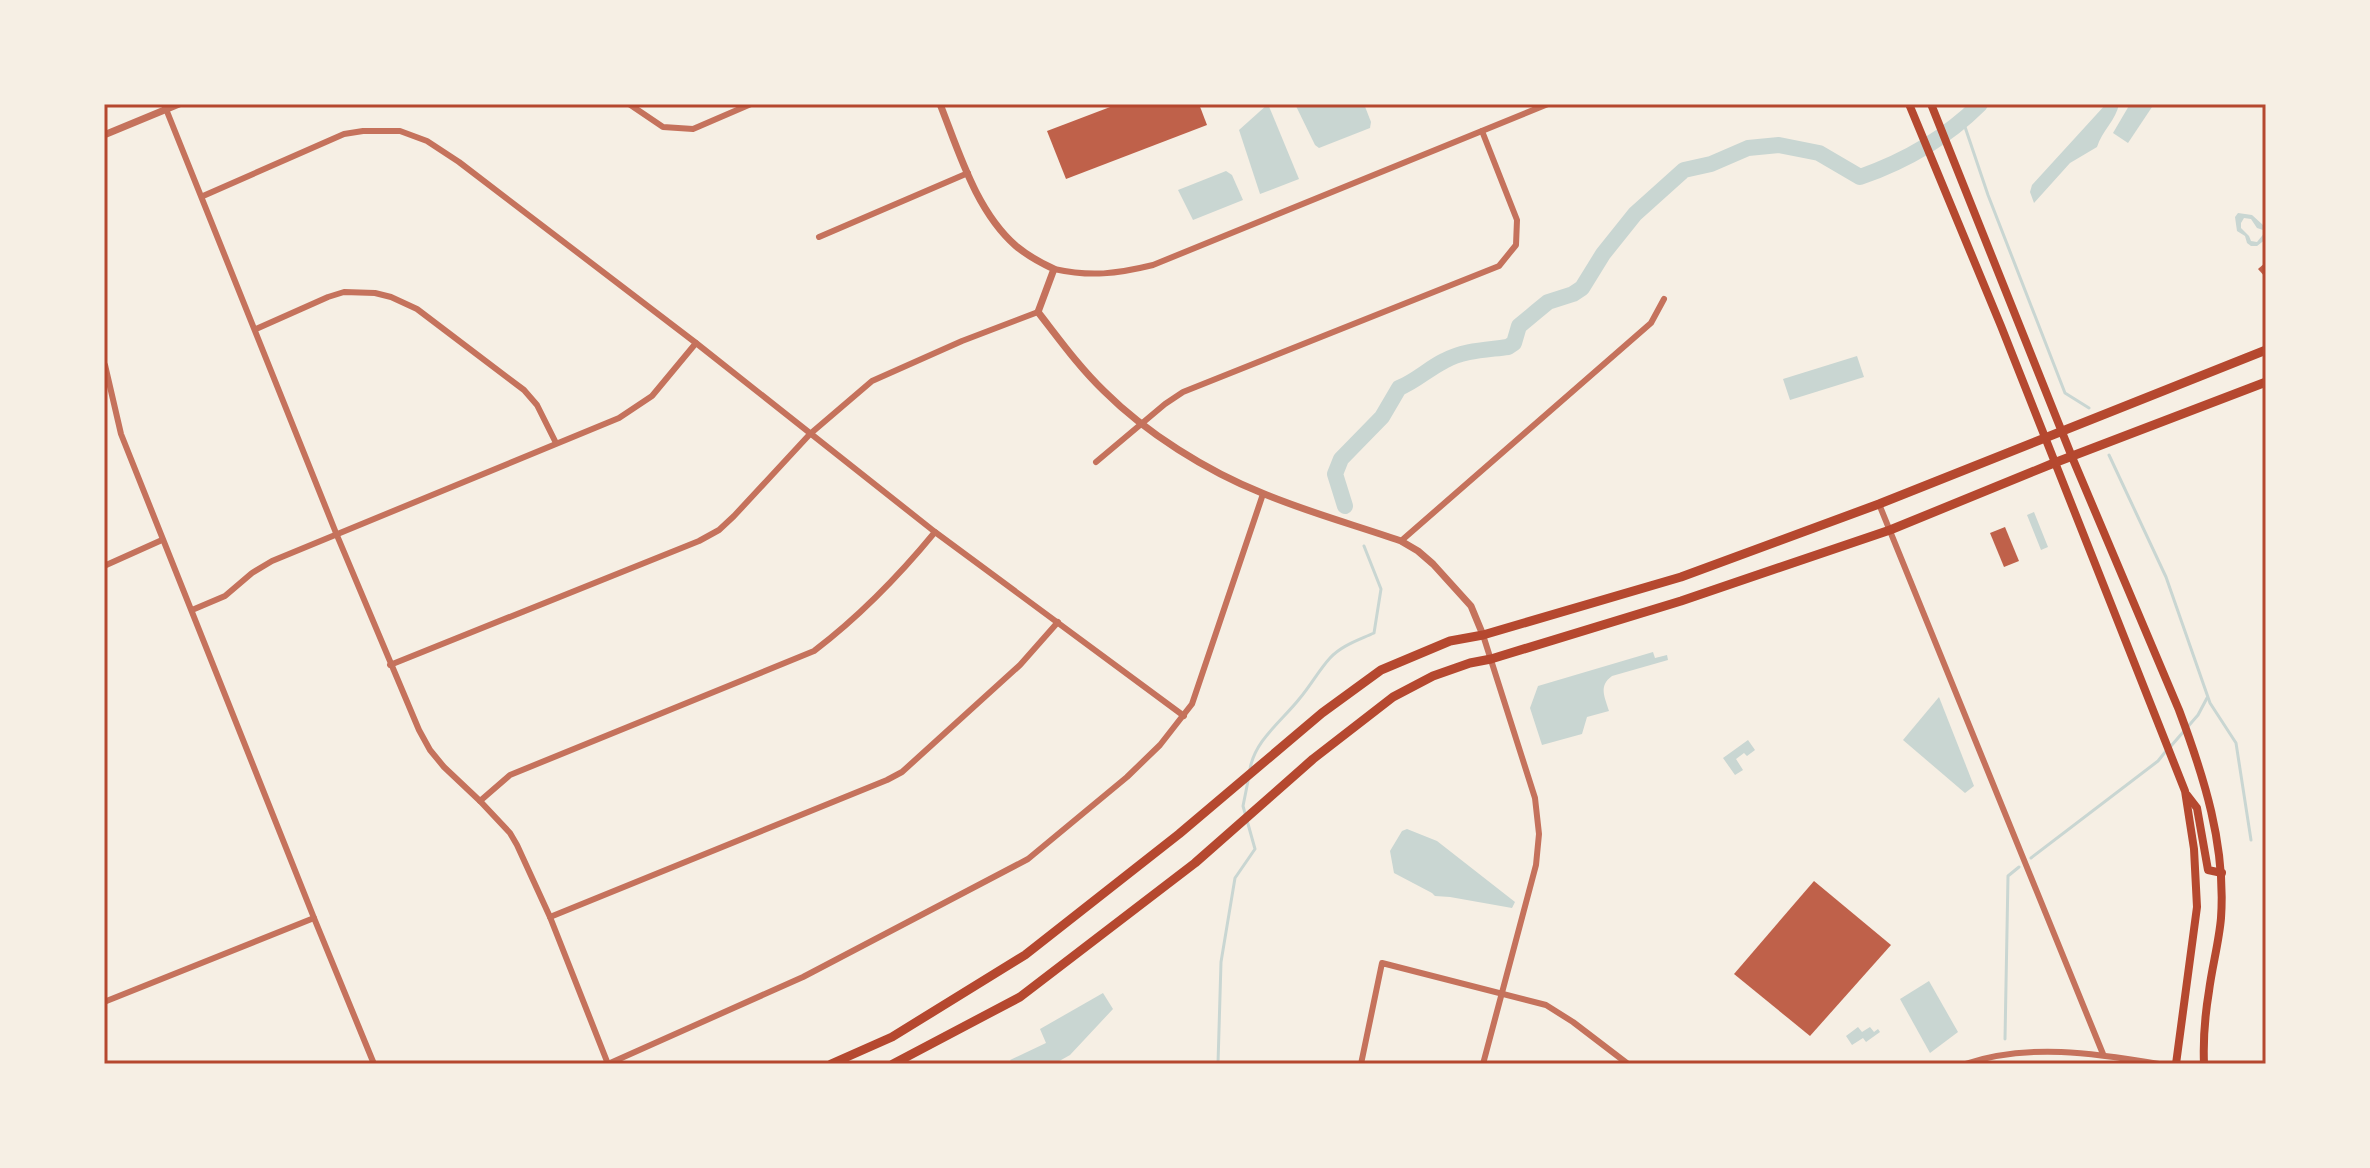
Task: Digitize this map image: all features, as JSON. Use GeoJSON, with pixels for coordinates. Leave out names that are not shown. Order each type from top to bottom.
{"type":"FeatureCollection","features":[{"type":"Feature","properties":{"kind":"main road"},"geometry":{"type":"LineString","coordinates":[[1909,104],[2001,326],[2185,791],[2194,849],[2197,907],[2176,1064]]}},
{"type":"Feature","properties":{"kind":"main road"},"geometry":{"type":"LineString","coordinates":[[1931,104],[2072,457],[2179,710],[2211,807],[2222,873],[2221,919],[2208,995],[2204,1064]]}},
{"type":"Feature","properties":{"kind":"main road"},"geometry":{"type":"LineString","coordinates":[[831,1064],[892,1037],[1025,955],[1179,834],[1322,713],[1381,670],[1450,641],[1483,635],[1681,577],[1879,504],[2266,350]]}},
{"type":"Feature","properties":{"kind":"main road"},"geometry":{"type":"LineString","coordinates":[[893,1064],[1020,997],[1195,863],[1393,697],[1433,676],[1681,601],[1890,530],[2266,382]]}},
{"type":"Feature","properties":{"kind":"main road"},"geometry":{"type":"LineString","coordinates":[[2185,791],[2197,808],[2208,870],[2222,873]]}},
{"type":"Feature","properties":{"kind":"street"},"geometry":{"type":"LineString","coordinates":[[104,135],[166,106],[179,104]]}},
{"type":"Feature","properties":{"kind":"street"},"geometry":{"type":"LineString","coordinates":[[629,104],[663,127],[693,129],[751,104]]}},
{"type":"Feature","properties":{"kind":"street"},"geometry":{"type":"LineString","coordinates":[[940,104],[987,210],[1016,246],[1054,269],[1103,275],[1153,265],[1548,104]]}},
{"type":"Feature","properties":{"kind":"street"},"geometry":{"type":"LineString","coordinates":[[166,106],[336,533],[419,730],[444,767],[510,833],[526,861],[608,1064],[803,977],[1028,859],[1127,777],[1160,745],[1192,704],[1263,494]]}},
{"type":"Feature","properties":{"kind":"street"},"geometry":{"type":"LineString","coordinates":[[203,196],[344,134],[380,129],[400,131],[427,141],[459,162],[696,343],[935,532],[1184,716]]}},
{"type":"Feature","properties":{"kind":"street"},"geometry":{"type":"LineString","coordinates":[[1096,462],[1183,392],[1499,266],[1516,245],[1517,220],[1482,131]]}},
{"type":"Feature","properties":{"kind":"street"},"geometry":{"type":"LineString","coordinates":[[819,237],[968,173]]}},
{"type":"Feature","properties":{"kind":"street"},"geometry":{"type":"LineString","coordinates":[[390,665],[699,541],[719,530],[810,434],[872,381],[1038,312],[1054,269]]}},
{"type":"Feature","properties":{"kind":"street"},"geometry":{"type":"LineString","coordinates":[[256,329],[344,292],[391,297],[417,309],[524,390],[537,405],[556,443]]}},
{"type":"Feature","properties":{"kind":"street"},"geometry":{"type":"LineString","coordinates":[[1401,541],[1651,323],[1664,299]]}},
{"type":"Feature","properties":{"kind":"street"},"geometry":{"type":"LineString","coordinates":[[1038,312],[1080,366],[1106,393],[1190,457],[1263,494],[1401,541],[1426,558],[1471,606],[1535,798],[1539,834],[1536,865],[1483,1064]]}},
{"type":"Feature","properties":{"kind":"street"},"geometry":{"type":"LineString","coordinates":[[192,610],[225,596],[272,561],[619,418],[660,387],[696,343]]}},
{"type":"Feature","properties":{"kind":"street"},"geometry":{"type":"LineString","coordinates":[[105,365],[121,434],[374,1064]]}},
{"type":"Feature","properties":{"kind":"street"},"geometry":{"type":"LineString","coordinates":[[1879,504],[2103,1054]]}},
{"type":"Feature","properties":{"kind":"street"},"geometry":{"type":"LineString","coordinates":[[480,801],[510,775],[814,651],[878,597],[935,532]]}},
{"type":"Feature","properties":{"kind":"street"},"geometry":{"type":"LineString","coordinates":[[104,566],[162,540]]}},
{"type":"Feature","properties":{"kind":"street"},"geometry":{"type":"LineString","coordinates":[[550,917],[902,772],[1020,665],[1058,622]]}},
{"type":"Feature","properties":{"kind":"street"},"geometry":{"type":"LineString","coordinates":[[104,1002],[314,918]]}},
{"type":"Feature","properties":{"kind":"street"},"geometry":{"type":"LineString","coordinates":[[1361,1064],[1382,963],[1546,1005],[1628,1064]]}},
{"type":"Feature","properties":{"kind":"street"},"geometry":{"type":"LineString","coordinates":[[1965,1064],[2008,1053],[2042,1051],[2103,1054],[2159,1064]]}},
{"type":"Feature","properties":{"kind":"shaded area"},"geometry":{"type":"Polygon","coordinates":[[[1268,104],[1299,179],[1260,194],[1239,130],[1268,104]]]}},
{"type":"Feature","properties":{"kind":"shaded area"},"geometry":{"type":"Polygon","coordinates":[[[1295,104],[1364,104],[1371,122],[1370,128],[1319,148],[1295,104]]]}},
{"type":"Feature","properties":{"kind":"shaded area"},"geometry":{"type":"Polygon","coordinates":[[[2106,104],[2119,104],[2097,147],[2070,163],[2034,203],[2030,192],[2032,185],[2106,104]]]}},
{"type":"Feature","properties":{"kind":"shaded area"},"geometry":{"type":"Polygon","coordinates":[[[2130,104],[2154,104],[2128,143],[2113,133],[2130,104]]]}},
{"type":"Feature","properties":{"kind":"shaded area"},"geometry":{"type":"Polygon","coordinates":[[[1226,171],[1232,175],[1243,200],[1193,220],[1178,190],[1226,171]]]}},
{"type":"Feature","properties":{"kind":"shaded area"},"geometry":{"type":"Polygon","coordinates":[[[2238,213],[2252,215],[2263,225],[2266,222],[2266,231],[2266,239],[2257,246],[2251,246],[2245,236],[2237,231],[2235,217],[2238,213]],[[2244,218],[2241,228],[2251,241],[2257,242],[2266,231],[2257,228],[2251,219],[2244,218]]]}},
{"type":"Feature","properties":{"kind":"shaded area"},"geometry":{"type":"Polygon","coordinates":[[[1857,356],[1864,377],[1790,400],[1783,379],[1857,356]]]}},
{"type":"Feature","properties":{"kind":"shaded area"},"geometry":{"type":"Polygon","coordinates":[[[2034,512],[2048,547],[2041,550],[2027,515],[2034,512]]]}},
{"type":"Feature","properties":{"kind":"shaded area"},"geometry":{"type":"Polygon","coordinates":[[[1653,652],[1655,658],[1667,655],[1668,660],[1612,676],[1604,688],[1609,711],[1587,717],[1582,734],[1542,745],[1530,708],[1538,686],[1653,652]]]}},
{"type":"Feature","properties":{"kind":"shaded area"},"geometry":{"type":"Polygon","coordinates":[[[1939,697],[1974,786],[1965,793],[1903,740],[1939,697]]]}},
{"type":"Feature","properties":{"kind":"shaded area"},"geometry":{"type":"Polygon","coordinates":[[[1748,740],[1755,750],[1736,759],[1743,770],[1735,775],[1723,758],[1748,740]]]}},
{"type":"Feature","properties":{"kind":"shaded area"},"geometry":{"type":"Polygon","coordinates":[[[1407,829],[1437,841],[1515,902],[1512,908],[1435,896],[1394,873],[1390,851],[1402,831],[1407,829]]]}},
{"type":"Feature","properties":{"kind":"shaded area"},"geometry":{"type":"Polygon","coordinates":[[[1929,981],[1958,1032],[1930,1053],[1900,999],[1929,981]]]}},
{"type":"Feature","properties":{"kind":"shaded area"},"geometry":{"type":"Polygon","coordinates":[[[1103,993],[1113,1009],[1070,1055],[1054,1064],[1012,1064],[1010,1060],[1046,1043],[1040,1029],[1103,993]]]}},
{"type":"Feature","properties":{"kind":"shaded area"},"geometry":{"type":"Polygon","coordinates":[[[1858,1027],[1862,1032],[1870,1027],[1874,1032],[1878,1029],[1880,1032],[1866,1042],[1863,1038],[1852,1045],[1846,1036],[1858,1027]]]}},
{"type":"Feature","properties":{"kind":"building"},"geometry":{"type":"Polygon","coordinates":[[[1118,104],[1199,104],[1207,125],[1066,179],[1047,131],[1118,104]]]}},
{"type":"Feature","properties":{"kind":"building"},"geometry":{"type":"Polygon","coordinates":[[[2266,262],[2266,278],[2258,269],[2266,262]]]}},
{"type":"Feature","properties":{"kind":"building"},"geometry":{"type":"Polygon","coordinates":[[[2005,527],[2019,561],[2004,567],[1990,533],[2005,527]]]}},
{"type":"Feature","properties":{"kind":"building"},"geometry":{"type":"Polygon","coordinates":[[[1814,881],[1891,945],[1810,1036],[1734,974],[1814,881]]]}},
{"type":"Feature","properties":{"kind":"waterway"},"geometry":{"type":"LineString","coordinates":[[1345,506],[1335,474],[1341,459],[1382,417],[1399,388],[1452,357],[1508,347],[1514,343],[1519,326],[1548,302],[1582,288],[1603,254],[1635,214],[1684,170],[1711,164],[1748,148],[1779,145],[1819,153],[1860,177],[1924,147],[1953,128],[1980,104]]}},
{"type":"Feature","properties":{"kind":"waterway"},"geometry":{"type":"LineString","coordinates":[[1963,121],[1988,195],[2065,393],[2089,408]]}},
{"type":"Feature","properties":{"kind":"waterway"},"geometry":{"type":"LineString","coordinates":[[2109,455],[2166,577],[2210,703],[2236,743],[2251,840]]}},
{"type":"Feature","properties":{"kind":"waterway"},"geometry":{"type":"LineString","coordinates":[[1250,769],[1263,740],[1330,658],[1345,646],[1374,633],[1381,589],[1364,546]]}},
{"type":"Feature","properties":{"kind":"waterway"},"geometry":{"type":"LineString","coordinates":[[2171,746],[2198,715],[2207,698]]}},
{"type":"Feature","properties":{"kind":"waterway"},"geometry":{"type":"LineString","coordinates":[[2031,858],[2158,761],[2166,751]]}},
{"type":"Feature","properties":{"kind":"waterway"},"geometry":{"type":"LineString","coordinates":[[1218,1064],[1221,962],[1235,878],[1255,849],[1243,806],[1248,781]]}},
{"type":"Feature","properties":{"kind":"waterway"},"geometry":{"type":"LineString","coordinates":[[2005,1039],[2008,876],[2019,867]]}}]}
